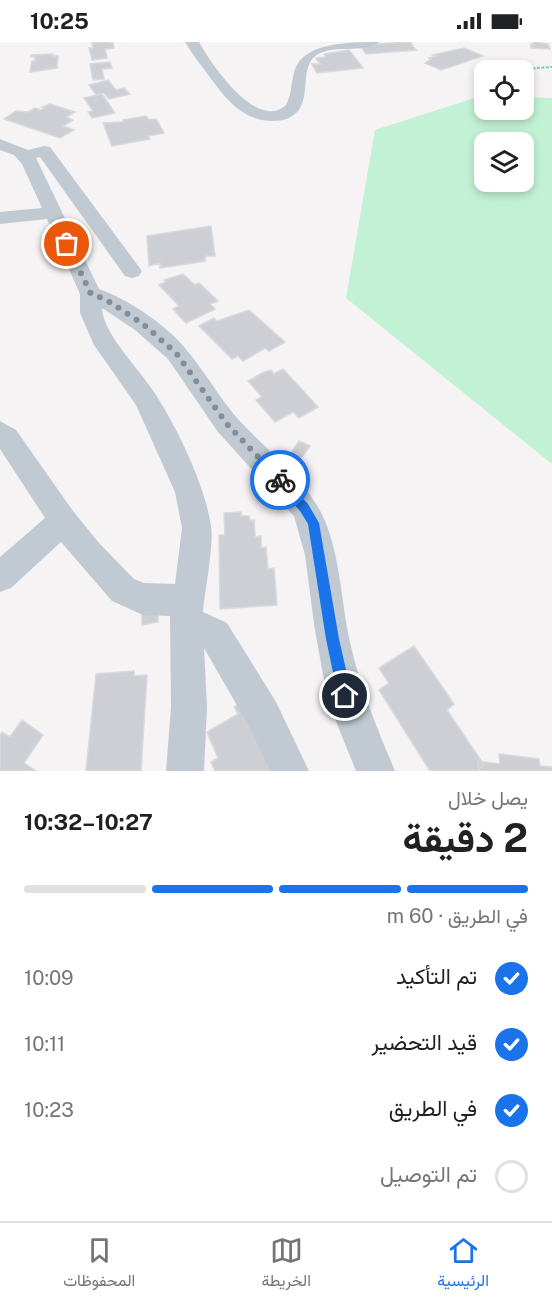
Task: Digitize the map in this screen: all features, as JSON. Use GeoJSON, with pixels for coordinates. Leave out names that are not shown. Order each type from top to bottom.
{"type":"FeatureCollection","features":[{"type":"Feature","properties":{"kind":"street"},"geometry":{"type":"LineString","coordinates":[[192,42],[223,87],[238,103],[257,115],[271,116],[286,114],[294,105],[304,64],[312,53],[328,48],[372,42]]}},
{"type":"Feature","properties":{"kind":"street"},"geometry":{"type":"LineString","coordinates":[[0,144],[26,156],[44,151],[132,271]]}},
{"type":"Feature","properties":{"kind":"street"},"geometry":{"type":"LineString","coordinates":[[26,156],[91,294],[91,313],[106,345],[155,413],[189,492],[197,528],[187,611],[189,707],[185,771]]}},
{"type":"Feature","properties":{"kind":"street"},"geometry":{"type":"LineString","coordinates":[[0,218],[52,213]]}},
{"type":"Feature","properties":{"kind":"street"},"geometry":{"type":"LineString","coordinates":[[91,294],[105,299],[143,324],[176,353],[227,424],[304,507],[313,523],[345,696],[376,771]]}},
{"type":"Feature","properties":{"kind":"street"},"geometry":{"type":"LineString","coordinates":[[0,432],[7,438],[63,521],[123,590],[187,611],[215,635],[263,716],[291,771]]}},
{"type":"Feature","properties":{"kind":"street"},"geometry":{"type":"LineString","coordinates":[[0,577],[63,521]]}},
{"type":"Feature","properties":{"kind":"path"},"geometry":{"type":"LineString","coordinates":[[534,68],[552,67]]}},
{"type":"Feature","properties":{"kind":"green space"},"geometry":{"type":"Polygon","coordinates":[[[534,97],[552,98],[552,464],[346,298],[375,130],[474,98],[474,120],[534,120],[534,97]]]}},
{"type":"Feature","properties":{"kind":"building"},"geometry":{"type":"Polygon","coordinates":[[[410,42],[416,50],[366,54],[360,45],[410,42]]]}},
{"type":"Feature","properties":{"kind":"building"},"geometry":{"type":"Polygon","coordinates":[[[533,42],[548,44],[550,49],[531,48],[531,44],[534,45],[533,42]]]}},
{"type":"Feature","properties":{"kind":"building"},"geometry":{"type":"Polygon","coordinates":[[[92,43],[113,43],[114,48],[105,49],[107,58],[92,60],[89,48],[93,48],[92,43]]]}},
{"type":"Feature","properties":{"kind":"building"},"geometry":{"type":"Polygon","coordinates":[[[464,48],[483,56],[441,70],[425,63],[431,59],[429,58],[436,56],[433,55],[464,48]]]}},
{"type":"Feature","properties":{"kind":"building"},"geometry":{"type":"Polygon","coordinates":[[[349,50],[363,68],[317,73],[312,64],[320,64],[316,58],[326,57],[324,54],[349,50]]]}},
{"type":"Feature","properties":{"kind":"building"},"geometry":{"type":"Polygon","coordinates":[[[53,54],[53,56],[58,56],[57,68],[30,72],[32,61],[35,61],[35,57],[31,55],[53,54]]]}},
{"type":"Feature","properties":{"kind":"building"},"geometry":{"type":"Polygon","coordinates":[[[110,62],[112,68],[102,69],[104,79],[93,80],[90,64],[110,62]]]}},
{"type":"Feature","properties":{"kind":"building"},"geometry":{"type":"Polygon","coordinates":[[[108,80],[116,90],[124,88],[130,94],[109,99],[104,93],[96,95],[89,85],[108,80]]]}},
{"type":"Feature","properties":{"kind":"building"},"geometry":{"type":"Polygon","coordinates":[[[102,94],[115,113],[92,118],[88,112],[93,111],[84,98],[102,94]]]}},
{"type":"Feature","properties":{"kind":"building"},"geometry":{"type":"Polygon","coordinates":[[[50,104],[75,112],[66,117],[73,120],[63,126],[74,130],[60,138],[4,119],[16,111],[28,112],[35,108],[41,110],[45,108],[42,107],[50,104]]]}},
{"type":"Feature","properties":{"kind":"building"},"geometry":{"type":"Polygon","coordinates":[[[146,116],[149,120],[156,119],[164,133],[148,136],[150,139],[112,146],[103,123],[124,122],[123,120],[146,116]]]}},
{"type":"Feature","properties":{"kind":"building"},"geometry":{"type":"Polygon","coordinates":[[[211,226],[215,256],[206,256],[205,261],[160,268],[160,263],[149,266],[147,236],[211,226]]]}},
{"type":"Feature","properties":{"kind":"building"},"geometry":{"type":"Polygon","coordinates":[[[183,274],[195,285],[199,283],[218,301],[210,304],[215,309],[186,323],[173,309],[179,306],[159,285],[166,282],[164,280],[183,274]]]}},
{"type":"Feature","properties":{"kind":"building"},"geometry":{"type":"Polygon","coordinates":[[[249,310],[285,342],[269,351],[265,348],[243,361],[238,356],[232,359],[199,326],[214,318],[217,321],[249,310]]]}},
{"type":"Feature","properties":{"kind":"building"},"geometry":{"type":"Polygon","coordinates":[[[283,369],[318,407],[299,418],[293,412],[275,422],[256,400],[262,397],[248,381],[264,372],[271,370],[274,374],[283,369]]]}},
{"type":"Feature","properties":{"kind":"building"},"geometry":{"type":"Polygon","coordinates":[[[299,441],[310,446],[300,460],[290,455],[299,441]]]}},
{"type":"Feature","properties":{"kind":"building"},"geometry":{"type":"Polygon","coordinates":[[[241,512],[241,516],[249,516],[250,521],[254,520],[255,537],[261,536],[261,548],[266,547],[268,569],[274,568],[277,605],[220,609],[219,535],[225,535],[224,513],[241,512]]]}},
{"type":"Feature","properties":{"kind":"building"},"geometry":{"type":"Polygon","coordinates":[[[158,603],[158,622],[142,625],[142,606],[158,603]]]}},
{"type":"Feature","properties":{"kind":"building"},"geometry":{"type":"Polygon","coordinates":[[[414,646],[454,704],[447,710],[484,765],[477,771],[430,771],[379,690],[389,683],[379,668],[414,646]]]}},
{"type":"Feature","properties":{"kind":"building"},"geometry":{"type":"Polygon","coordinates":[[[134,671],[134,676],[147,675],[141,771],[86,771],[96,674],[134,671]]]}},
{"type":"Feature","properties":{"kind":"building"},"geometry":{"type":"Polygon","coordinates":[[[244,701],[276,771],[215,771],[211,762],[218,758],[207,732],[238,714],[234,707],[244,701]]]}},
{"type":"Feature","properties":{"kind":"building"},"geometry":{"type":"Polygon","coordinates":[[[22,720],[43,735],[24,763],[36,771],[0,771],[0,735],[2,732],[10,737],[22,720]]]}},
{"type":"Feature","properties":{"kind":"building"},"geometry":{"type":"Polygon","coordinates":[[[499,754],[539,759],[540,766],[552,767],[552,771],[479,771],[478,761],[500,764],[499,754]]]}},
{"type":"Feature","properties":{"kind":"way so far"},"geometry":{"type":"LineString","coordinates":[[67,244],[91,294],[105,299],[143,324],[176,353],[227,424],[280,480]]}},
{"type":"Feature","properties":{"kind":"route"},"geometry":{"type":"LineString","coordinates":[[280,480],[304,507],[313,523],[345,696]]}}]}
